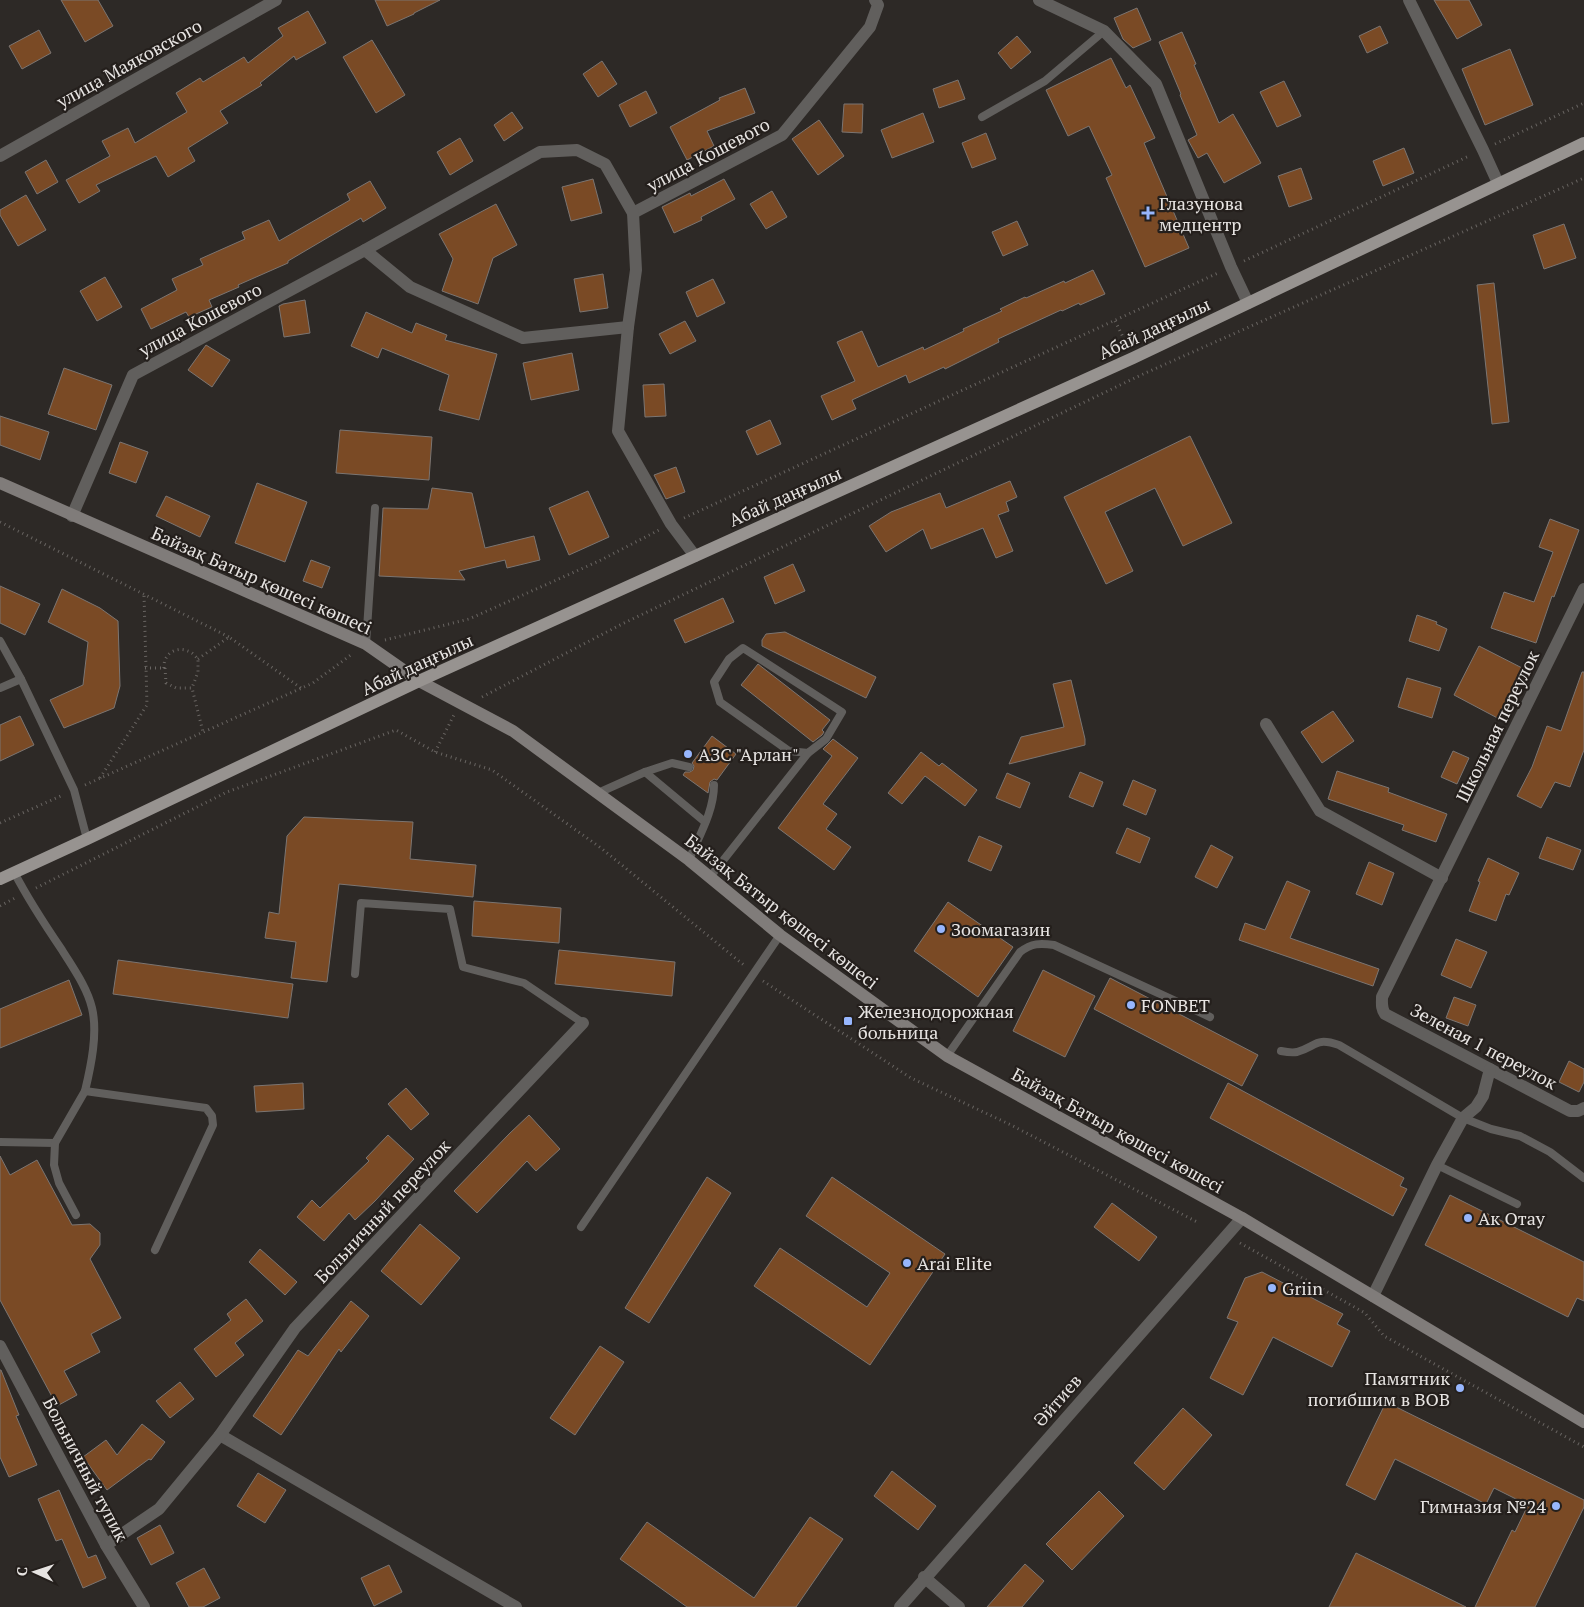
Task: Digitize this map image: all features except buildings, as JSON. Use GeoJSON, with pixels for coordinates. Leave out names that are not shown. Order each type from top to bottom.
{"type":"FeatureCollection","features":[{"type":"Feature","properties":{"kind":"main road","name":"Абай даңғылы"},"geometry":{"type":"LineString","coordinates":[[0,879],[419,681],[1133,358],[1584,143]]}},
{"type":"Feature","properties":{"kind":"main road","name":"Байзақ Батыр қөшесі көшесі"},"geometry":{"type":"LineString","coordinates":[[0,483],[366,644],[419,681],[513,731],[689,860],[780,935],[947,1056],[1242,1218],[1584,1422]]}},
{"type":"Feature","properties":{"kind":"street","name":"улица Маяковского"},"geometry":{"type":"LineString","coordinates":[[0,156],[276,0]]}},
{"type":"Feature","properties":{"kind":"street","name":"улица Кошевого"},"geometry":{"type":"LineString","coordinates":[[634,213],[782,135],[870,27],[878,5],[876,0]]}},
{"type":"Feature","properties":{"kind":"street"},"geometry":{"type":"LineString","coordinates":[[1038,0],[1104,31],[1156,84],[1231,267],[1248,303]]}},
{"type":"Feature","properties":{"kind":"street"},"geometry":{"type":"LineString","coordinates":[[1409,0],[1484,150],[1498,183]]}},
{"type":"Feature","properties":{"kind":"street","name":"улица Кошевого"},"geometry":{"type":"LineString","coordinates":[[72,516],[133,375],[365,250],[540,152],[577,150],[605,164],[634,213],[636,270],[628,327],[618,431],[671,524],[695,556]]}},
{"type":"Feature","properties":{"kind":"street"},"geometry":{"type":"LineString","coordinates":[[365,250],[410,287],[523,338],[628,327]]}},
{"type":"Feature","properties":{"kind":"street","name":"Школьная переулок"},"geometry":{"type":"LineString","coordinates":[[1382,997],[1584,589]]}},
{"type":"Feature","properties":{"kind":"street"},"geometry":{"type":"LineString","coordinates":[[1266,724],[1320,810],[1442,878]]}},
{"type":"Feature","properties":{"kind":"street","name":"Зеленая 1 переулок"},"geometry":{"type":"LineString","coordinates":[[1382,997],[1382,1010],[1385,1014],[1570,1111],[1578,1112],[1584,1108]]}},
{"type":"Feature","properties":{"kind":"street","name":"Больничный переулок"},"geometry":{"type":"LineString","coordinates":[[106,1545],[159,1509],[220,1435],[295,1328],[583,1023]]}},
{"type":"Feature","properties":{"kind":"street"},"geometry":{"type":"LineString","coordinates":[[1373,1296],[1437,1165],[1463,1118],[1476,1107],[1483,1096],[1490,1070]]}},
{"type":"Feature","properties":{"kind":"street","name":"Әйтиев"},"geometry":{"type":"LineString","coordinates":[[900,1607],[924,1577],[1242,1218]]}},
{"type":"Feature","properties":{"kind":"street","name":"Больничный тупик"},"geometry":{"type":"LineString","coordinates":[[0,1346],[106,1545],[144,1607]]}},
{"type":"Feature","properties":{"kind":"street"},"geometry":{"type":"LineString","coordinates":[[220,1435],[516,1607]]}},
{"type":"Feature","properties":{"kind":"street"},"geometry":{"type":"LineString","coordinates":[[924,1577],[960,1607]]}},
{"type":"Feature","properties":{"kind":"lane"},"geometry":{"type":"LineString","coordinates":[[982,118],[1045,81],[1104,31]]}},
{"type":"Feature","properties":{"kind":"lane"},"geometry":{"type":"LineString","coordinates":[[366,644],[375,508]]}},
{"type":"Feature","properties":{"kind":"lane"},"geometry":{"type":"LineString","coordinates":[[0,641],[21,679],[74,790],[87,839]]}},
{"type":"Feature","properties":{"kind":"lane"},"geometry":{"type":"LineString","coordinates":[[710,877],[808,753],[826,739],[842,712],[743,648],[728,659],[714,682],[720,702],[789,751],[808,753]]}},
{"type":"Feature","properties":{"kind":"lane"},"geometry":{"type":"LineString","coordinates":[[0,688],[21,679]]}},
{"type":"Feature","properties":{"kind":"lane"},"geometry":{"type":"LineString","coordinates":[[598,793],[645,772],[672,763],[689,767]]}},
{"type":"Feature","properties":{"kind":"lane"},"geometry":{"type":"LineString","coordinates":[[645,772],[705,822]]}},
{"type":"Feature","properties":{"kind":"lane"},"geometry":{"type":"LineString","coordinates":[[689,860],[714,797],[714,785]]}},
{"type":"Feature","properties":{"kind":"lane"},"geometry":{"type":"LineString","coordinates":[[14,872],[25,893],[81,980],[92,1008],[94,1037],[92,1062],[85,1091],[55,1143],[54,1165],[59,1183],[76,1215]]}},
{"type":"Feature","properties":{"kind":"lane"},"geometry":{"type":"LineString","coordinates":[[355,974],[361,903],[450,909],[463,967],[524,983],[583,1023]]}},
{"type":"Feature","properties":{"kind":"lane"},"geometry":{"type":"LineString","coordinates":[[581,1227],[780,935]]}},
{"type":"Feature","properties":{"kind":"lane"},"geometry":{"type":"LineString","coordinates":[[947,1056],[1020,952],[1030,945],[1042,943],[1054,945],[1210,1018]]}},
{"type":"Feature","properties":{"kind":"lane"},"geometry":{"type":"LineString","coordinates":[[1281,1051],[1295,1052],[1314,1043],[1327,1041],[1333,1043],[1463,1118],[1490,1129],[1520,1136],[1550,1152],[1584,1178]]}},
{"type":"Feature","properties":{"kind":"lane"},"geometry":{"type":"LineString","coordinates":[[85,1091],[206,1108],[212,1116],[213,1125],[156,1250]]}},
{"type":"Feature","properties":{"kind":"lane"},"geometry":{"type":"LineString","coordinates":[[0,1142],[55,1143]]}},
{"type":"Feature","properties":{"kind":"lane"},"geometry":{"type":"LineString","coordinates":[[1437,1165],[1517,1204]]}},
{"type":"Feature","properties":{"kind":"path"},"geometry":{"type":"LineString","coordinates":[[0,823],[313,683],[366,644],[470,619],[600,561],[671,524],[1584,103]]}},
{"type":"Feature","properties":{"kind":"path"},"geometry":{"type":"LineString","coordinates":[[435,752],[461,702],[485,696],[622,624],[1141,375],[1584,178]]}},
{"type":"Feature","properties":{"kind":"path"},"geometry":{"type":"LineString","coordinates":[[0,522],[229,637],[301,688]]}},
{"type":"Feature","properties":{"kind":"path"},"geometry":{"type":"LineString","coordinates":[[99,778],[147,705],[144,594]]}},
{"type":"Feature","properties":{"kind":"path"},"geometry":{"type":"LineString","coordinates":[[198,659],[229,637]]}},
{"type":"Feature","properties":{"kind":"path"},"geometry":{"type":"LineString","coordinates":[[192,688],[176,688],[166,683],[164,663],[167,655],[177,649],[189,651],[198,659],[198,672],[192,688],[202,732]]}},
{"type":"Feature","properties":{"kind":"path"},"geometry":{"type":"LineString","coordinates":[[145,668],[164,668]]}},
{"type":"Feature","properties":{"kind":"path"},"geometry":{"type":"LineString","coordinates":[[0,906],[227,792],[396,730],[435,752],[492,770],[602,848],[754,974],[911,1078],[1011,1125],[1199,1223]]}},
{"type":"Feature","properties":{"kind":"path"},"geometry":{"type":"LineString","coordinates":[[1237,1241],[1365,1313],[1384,1336],[1584,1447]]}},
{"type":"Feature","properties":{"kind":"place","name":"Глазунова медцентр"},"geometry":{"type":"Point","coordinates":[1148,213]}},
{"type":"Feature","properties":{"kind":"place","name":"АЗС \"Арлан\""},"geometry":{"type":"Point","coordinates":[688,754]}},
{"type":"Feature","properties":{"kind":"place","name":"Зоомагазин"},"geometry":{"type":"Point","coordinates":[941,929]}},
{"type":"Feature","properties":{"kind":"place","name":"FONBET"},"geometry":{"type":"Point","coordinates":[1131,1005]}},
{"type":"Feature","properties":{"kind":"place","name":"Железнодорожная больница"},"geometry":{"type":"Point","coordinates":[848,1021]}},
{"type":"Feature","properties":{"kind":"place","name":"Ак Отау"},"geometry":{"type":"Point","coordinates":[1468,1218]}},
{"type":"Feature","properties":{"kind":"place","name":"Arai Elite"},"geometry":{"type":"Point","coordinates":[907,1263]}},
{"type":"Feature","properties":{"kind":"place","name":"Griin"},"geometry":{"type":"Point","coordinates":[1272,1288]}},
{"type":"Feature","properties":{"kind":"place","name":"Памятник погибшим в ВОВ"},"geometry":{"type":"Point","coordinates":[1460,1388]}},
{"type":"Feature","properties":{"kind":"place","name":"Гимназия №24"},"geometry":{"type":"Point","coordinates":[1556,1506]}}]}
